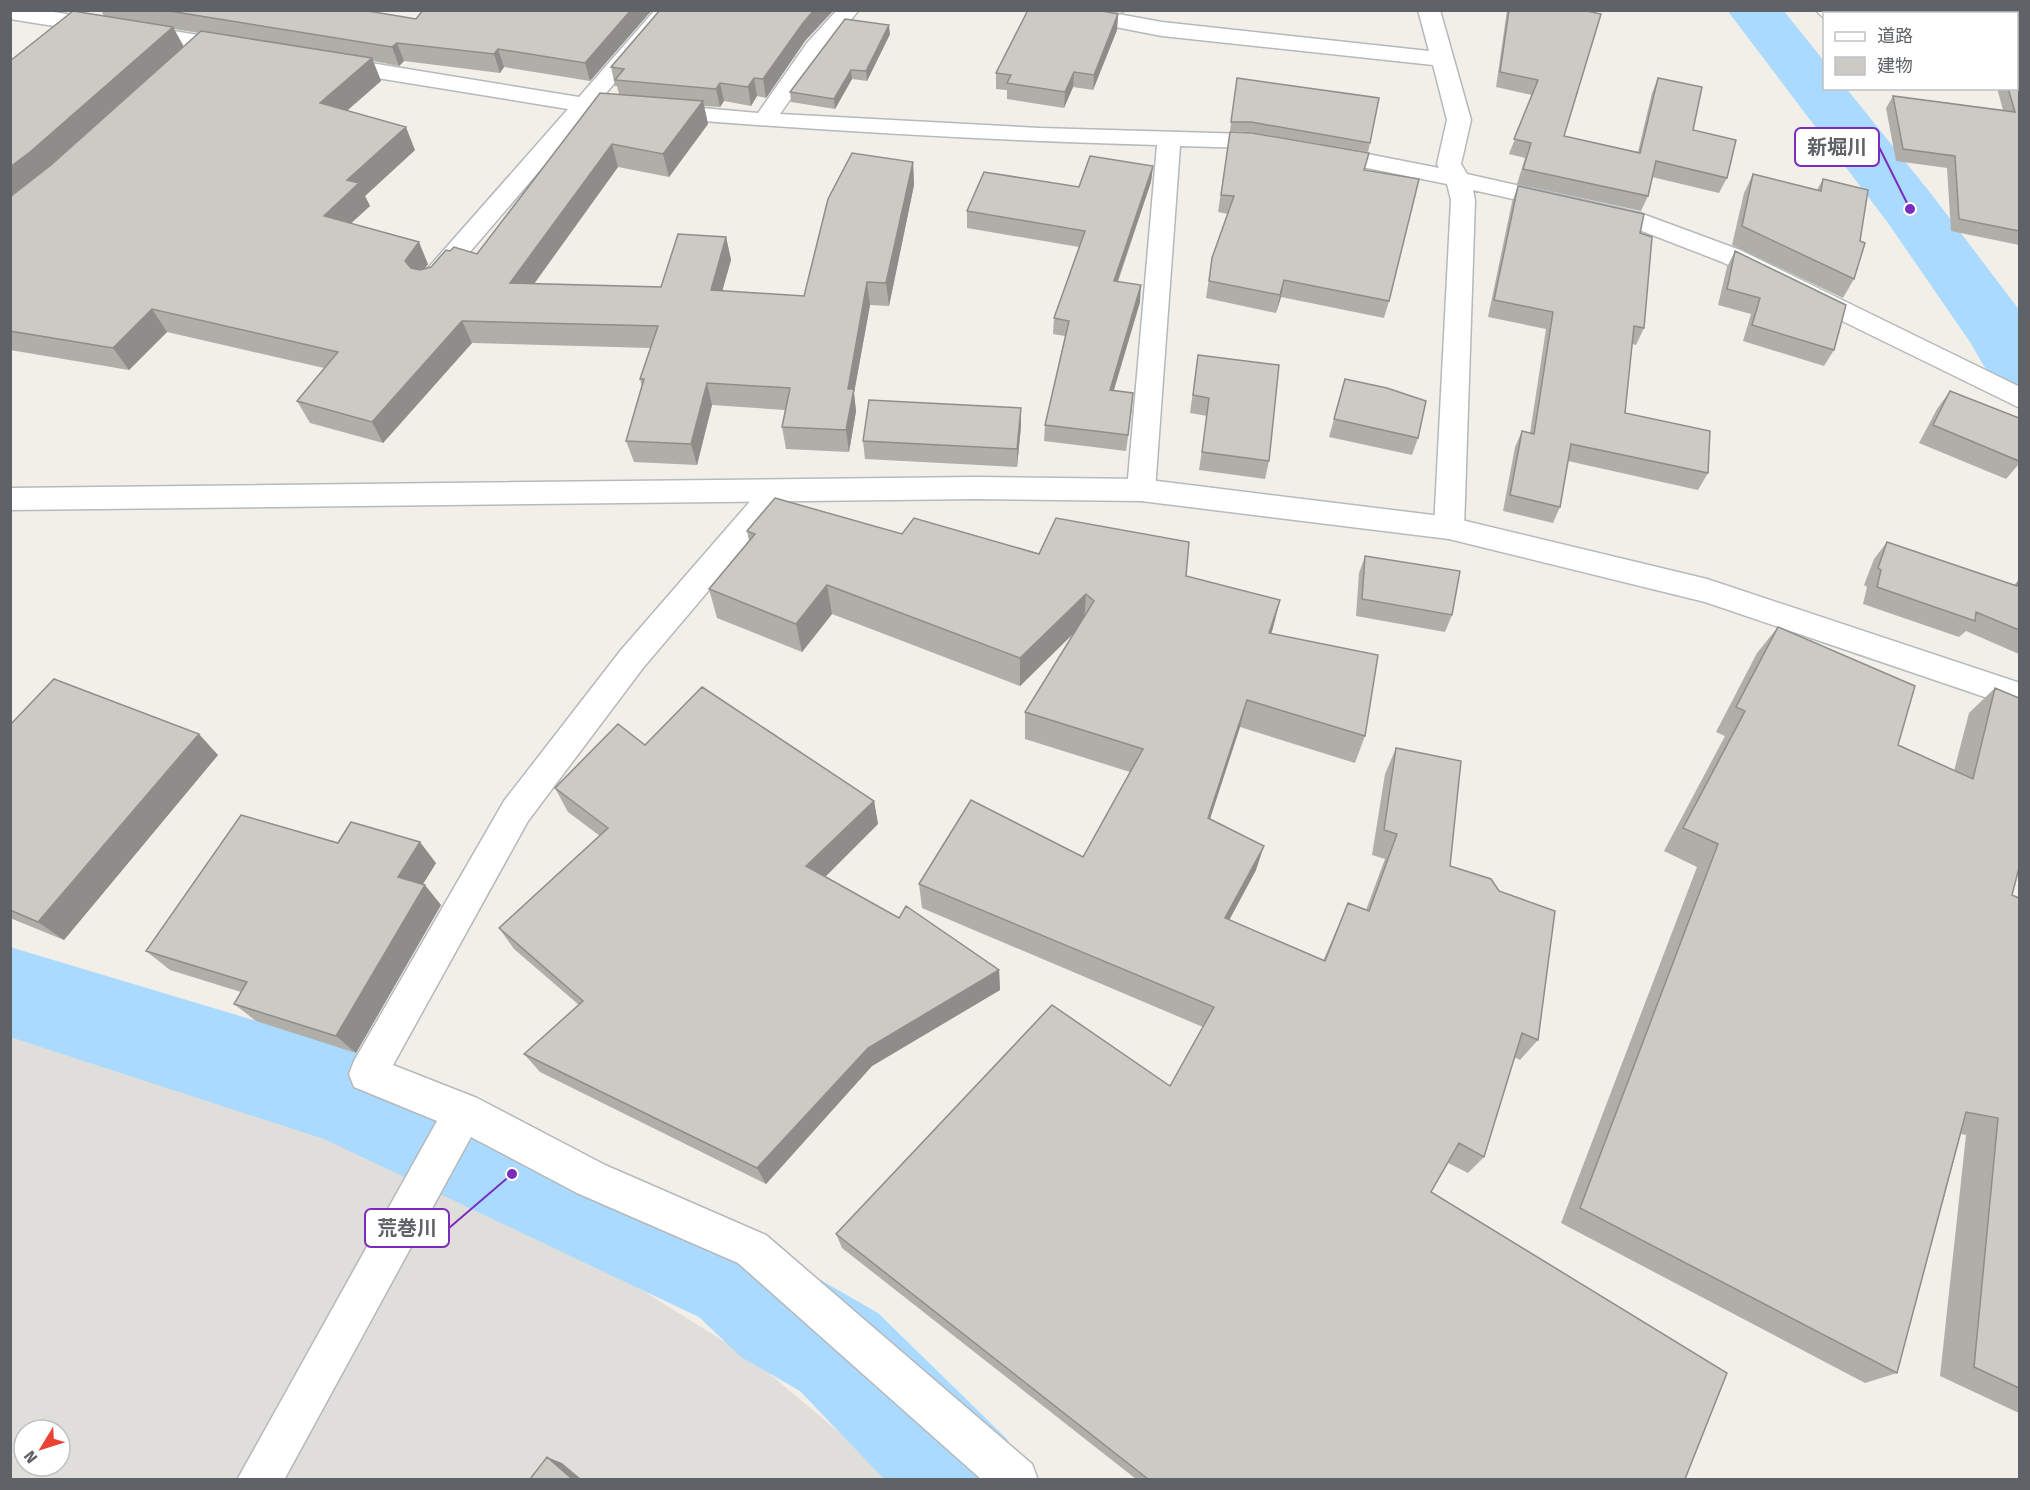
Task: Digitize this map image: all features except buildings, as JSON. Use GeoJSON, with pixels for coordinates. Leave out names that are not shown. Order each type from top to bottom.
{"type":"FeatureCollection","features":[{"type":"Feature","properties":{"kind":"street"},"geometry":{"type":"LineString","coordinates":[[430,282],[667,10]]}},
{"type":"Feature","properties":{"kind":"street"},"geometry":{"type":"LineString","coordinates":[[764,120],[815,48],[849,10]]}},
{"type":"Feature","properties":{"kind":"street"},"geometry":{"type":"LineString","coordinates":[[1058,10],[1162,29],[1440,59]]}},
{"type":"Feature","properties":{"kind":"street"},"geometry":{"type":"LineString","coordinates":[[1429,10],[1440,59],[1459,120],[1449,164],[1458,179],[1463,200],[1449,528]]}},
{"type":"Feature","properties":{"kind":"street"},"geometry":{"type":"LineString","coordinates":[[10,12],[256,51]]}},
{"type":"Feature","properties":{"kind":"street"},"geometry":{"type":"LineString","coordinates":[[183,66],[208,43]]}},
{"type":"Feature","properties":{"kind":"street"},"geometry":{"type":"LineString","coordinates":[[315,60],[586,105],[764,120],[1249,141],[1458,179],[1631,219],[1731,256],[2019,399]]}},
{"type":"Feature","properties":{"kind":"street"},"geometry":{"type":"LineString","coordinates":[[1141,490],[1169,139]]}},
{"type":"Feature","properties":{"kind":"street"},"geometry":{"type":"LineString","coordinates":[[10,499],[976,488],[1141,490],[1449,528],[1707,591],[2019,696]]}},
{"type":"Feature","properties":{"kind":"street"},"geometry":{"type":"LineString","coordinates":[[776,491],[632,659],[516,811],[368,1074],[463,1112],[591,1179],[752,1249],[1016,1479]]}},
{"type":"Feature","properties":{"kind":"street"},"geometry":{"type":"LineString","coordinates":[[259,1479],[463,1112]]}},
{"type":"Feature","properties":{"kind":"shaded area"},"geometry":{"type":"Polygon","coordinates":[[[10,1016],[337,1099],[752,1359],[895,1479],[11,1479],[10,1016]]]}},
{"type":"Feature","properties":{"kind":"waterway"},"geometry":{"type":"LineString","coordinates":[[1754,10],[1910,209],[1999,332],[2020,368]]}},
{"type":"Feature","properties":{"kind":"waterway"},"geometry":{"type":"LineString","coordinates":[[10,992],[340,1095],[737,1279],[780,1318],[839,1352],[966,1480]]}},
{"type":"Feature","properties":{"kind":"place","name":"新堀川"},"geometry":{"type":"Point","coordinates":[1910,209]}},
{"type":"Feature","properties":{"kind":"place","name":"荒巻川"},"geometry":{"type":"Point","coordinates":[512,1174]}}]}
